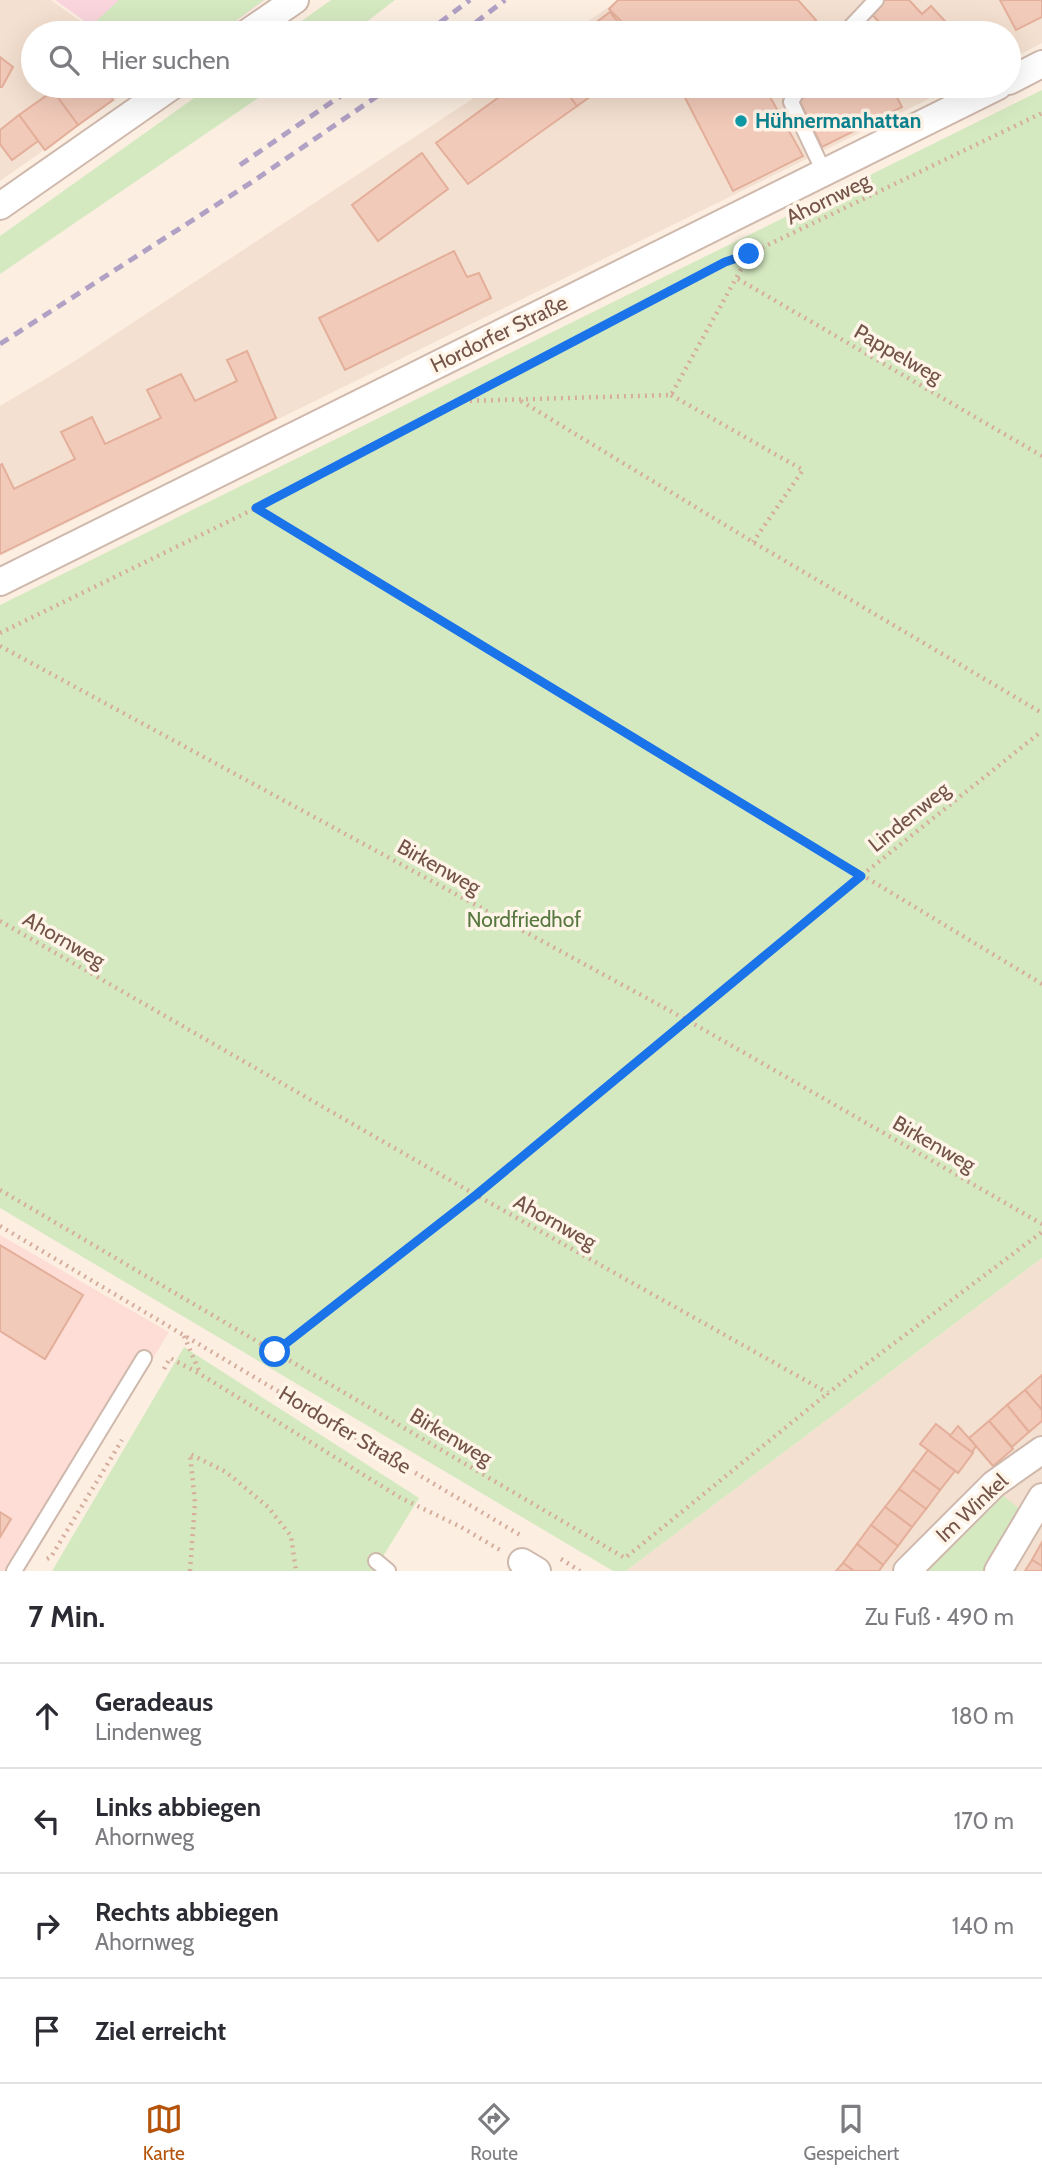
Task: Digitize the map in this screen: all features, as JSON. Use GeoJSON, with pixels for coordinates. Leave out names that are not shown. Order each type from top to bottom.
{"type":"FeatureCollection","features":[{"type":"Feature","properties":{"kind":"street"},"geometry":{"type":"LineString","coordinates":[[264,21],[295,0]]}},
{"type":"Feature","properties":{"kind":"street"},"geometry":{"type":"LineString","coordinates":[[1021,74],[1042,64]]}},
{"type":"Feature","properties":{"kind":"street"},"geometry":{"type":"LineString","coordinates":[[3,198],[154,98]]}},
{"type":"Feature","properties":{"kind":"street","name":"Hordorfer Straße"},"geometry":{"type":"LineString","coordinates":[[0,582],[974,98]]}},
{"type":"Feature","properties":{"kind":"street","name":"Im Winkel"},"geometry":{"type":"LineString","coordinates":[[906,1571],[994,1484],[1042,1450]]}},
{"type":"Feature","properties":{"kind":"street","name":"Im Winkel"},"geometry":{"type":"LineString","coordinates":[[998,1571],[1042,1497]]}},
{"type":"Feature","properties":{"kind":"lane"},"geometry":{"type":"LineString","coordinates":[[856,21],[876,0]]}},
{"type":"Feature","properties":{"kind":"lane"},"geometry":{"type":"LineString","coordinates":[[793,98],[791,102],[824,172]]}},
{"type":"Feature","properties":{"kind":"lane"},"geometry":{"type":"LineString","coordinates":[[14,1571],[144,1358]]}},
{"type":"Feature","properties":{"kind":"lane"},"geometry":{"type":"LineString","coordinates":[[376,1561],[388,1571]]}},
{"type":"Feature","properties":{"kind":"path","name":"Ahornweg"},"geometry":{"type":"LineString","coordinates":[[0,633],[256,508],[725,262],[749,254],[1042,113]]}},
{"type":"Feature","properties":{"kind":"path"},"geometry":{"type":"LineString","coordinates":[[671,395],[738,279],[749,254]]}},
{"type":"Feature","properties":{"kind":"path","name":"Pappelweg"},"geometry":{"type":"LineString","coordinates":[[738,279],[1042,456]]}},
{"type":"Feature","properties":{"kind":"path"},"geometry":{"type":"LineString","coordinates":[[460,401],[671,395],[803,470],[753,542]]}},
{"type":"Feature","properties":{"kind":"path"},"geometry":{"type":"LineString","coordinates":[[521,401],[1042,713]]}},
{"type":"Feature","properties":{"kind":"path"},"geometry":{"type":"LineString","coordinates":[[256,508],[1042,985]]}},
{"type":"Feature","properties":{"kind":"path","name":"Birkenweg"},"geometry":{"type":"LineString","coordinates":[[0,646],[687,1020],[1042,1224]]}},
{"type":"Feature","properties":{"kind":"path","name":"Lindenweg"},"geometry":{"type":"LineString","coordinates":[[275,1352],[476,1195],[861,876],[1042,731]]}},
{"type":"Feature","properties":{"kind":"path","name":"Ahornweg"},"geometry":{"type":"LineString","coordinates":[[0,921],[476,1195],[828,1393]]}},
{"type":"Feature","properties":{"kind":"path","name":"Birkenweg"},"geometry":{"type":"LineString","coordinates":[[0,1190],[625,1558],[828,1393]]}},
{"type":"Feature","properties":{"kind":"path","name":"Hordorfer Straße"},"geometry":{"type":"LineString","coordinates":[[0,1226],[522,1536]]}},
{"type":"Feature","properties":{"kind":"path"},"geometry":{"type":"LineString","coordinates":[[828,1393],[1042,1233]]}},
{"type":"Feature","properties":{"kind":"path"},"geometry":{"type":"LineString","coordinates":[[183,1334],[201,1374]]}},
{"type":"Feature","properties":{"kind":"path"},"geometry":{"type":"LineString","coordinates":[[170,1358],[201,1374],[401,1498],[538,1563],[580,1571]]}},
{"type":"Feature","properties":{"kind":"path"},"geometry":{"type":"LineString","coordinates":[[190,1571],[195,1503],[190,1454],[226,1472],[268,1507],[291,1536],[296,1571]]}},
{"type":"Feature","properties":{"kind":"shaded area"},"geometry":{"type":"Polygon","coordinates":[[[0,0],[51,0],[80,21],[21,21],[21,98],[118,98],[0,181],[0,0]]]}},
{"type":"Feature","properties":{"kind":"shaded area"},"geometry":{"type":"Polygon","coordinates":[[[55,0],[265,0],[236,21],[84,21],[55,0]]]}},
{"type":"Feature","properties":{"kind":"shaded area"},"geometry":{"type":"Polygon","coordinates":[[[618,0],[1042,0],[1042,43],[1021,54],[1021,21],[589,21],[618,0]]]}},
{"type":"Feature","properties":{"kind":"shaded area"},"geometry":{"type":"Polygon","coordinates":[[[474,98],[931,98],[0,556],[0,406],[67,366],[474,98]]]}},
{"type":"Feature","properties":{"kind":"shaded area"},"geometry":{"type":"Polygon","coordinates":[[[0,1235],[169,1332],[25,1571],[0,1571],[0,1235]]]}},
{"type":"Feature","properties":{"kind":"shaded area"},"geometry":{"type":"Polygon","coordinates":[[[1042,1258],[1042,1571],[626,1571],[1042,1258]]]}},
{"type":"Feature","properties":{"kind":"green space"},"geometry":{"type":"Polygon","coordinates":[[[119,0],[264,0],[235,21],[96,21],[119,0]]]}},
{"type":"Feature","properties":{"kind":"green space"},"geometry":{"type":"Polygon","coordinates":[[[331,0],[395,0],[368,21],[302,21],[331,0]]]}},
{"type":"Feature","properties":{"kind":"green space","name":"Nordfriedhof"},"geometry":{"type":"Polygon","coordinates":[[[1042,90],[1042,1258],[626,1571],[613,1571],[0,1208],[0,605],[1042,90]]]}},
{"type":"Feature","properties":{"kind":"green space"},"geometry":{"type":"Polygon","coordinates":[[[194,98],[258,98],[0,274],[0,236],[194,98]]]}},
{"type":"Feature","properties":{"kind":"green space"},"geometry":{"type":"Polygon","coordinates":[[[184,1347],[419,1498],[374,1571],[52,1571],[184,1347]]]}},
{"type":"Feature","properties":{"kind":"green space"},"geometry":{"type":"Polygon","coordinates":[[[1001,1494],[1026,1514],[992,1571],[918,1571],[1001,1494]]]}},
{"type":"Feature","properties":{"kind":"building"},"geometry":{"type":"Polygon","coordinates":[[[618,0],[798,0],[816,20],[621,21],[609,9],[618,0]]]}},
{"type":"Feature","properties":{"kind":"building"},"geometry":{"type":"Polygon","coordinates":[[[879,0],[909,0],[922,14],[931,6],[945,21],[878,21],[868,10],[879,0]]]}},
{"type":"Feature","properties":{"kind":"building"},"geometry":{"type":"Polygon","coordinates":[[[1000,0],[1042,0],[1042,17],[1021,28],[1021,21],[1011,21],[1000,0]]]}},
{"type":"Feature","properties":{"kind":"building"},"geometry":{"type":"Polygon","coordinates":[[[610,12],[617,21],[598,21],[610,12]]]}},
{"type":"Feature","properties":{"kind":"building"},"geometry":{"type":"Polygon","coordinates":[[[0,57],[13,67],[2,87],[0,87],[0,57]]]}},
{"type":"Feature","properties":{"kind":"building"},"geometry":{"type":"Polygon","coordinates":[[[43,98],[58,98],[78,125],[45,150],[19,115],[43,98]]]}},
{"type":"Feature","properties":{"kind":"building"},"geometry":{"type":"Polygon","coordinates":[[[58,98],[112,98],[113,100],[78,125],[58,98]]]}},
{"type":"Feature","properties":{"kind":"building"},"geometry":{"type":"Polygon","coordinates":[[[498,98],[571,98],[577,106],[468,184],[436,143],[498,98]]]}},
{"type":"Feature","properties":{"kind":"building"},"geometry":{"type":"Polygon","coordinates":[[[571,98],[588,98],[577,106],[571,98]]]}},
{"type":"Feature","properties":{"kind":"building","name":"Hühnermanhattan"},"geometry":{"type":"Polygon","coordinates":[[[685,98],[771,98],[803,156],[733,191],[685,98]]]}},
{"type":"Feature","properties":{"kind":"building"},"geometry":{"type":"Polygon","coordinates":[[[897,98],[902,107],[822,147],[799,100],[897,98]]]}},
{"type":"Feature","properties":{"kind":"building"},"geometry":{"type":"Polygon","coordinates":[[[19,115],[38,141],[12,160],[0,144],[0,130],[19,115]]]}},
{"type":"Feature","properties":{"kind":"building"},"geometry":{"type":"Polygon","coordinates":[[[422,153],[448,189],[378,241],[352,205],[422,153]]]}},
{"type":"Feature","properties":{"kind":"building"},"geometry":{"type":"Polygon","coordinates":[[[454,251],[467,277],[479,273],[491,298],[345,370],[319,318],[454,251]]]}},
{"type":"Feature","properties":{"kind":"building"},"geometry":{"type":"Polygon","coordinates":[[[247,351],[276,418],[0,554],[0,465],[2,464],[14,489],[75,459],[61,432],[92,417],[105,444],[161,418],[147,390],[181,374],[195,401],[237,381],[227,360],[247,351]]]}},
{"type":"Feature","properties":{"kind":"building"},"geometry":{"type":"Polygon","coordinates":[[[0,1245],[83,1295],[45,1359],[0,1331],[0,1245]]]}},
{"type":"Feature","properties":{"kind":"building"},"geometry":{"type":"Polygon","coordinates":[[[1042,1375],[1042,1410],[1025,1390],[1042,1375]]]}},
{"type":"Feature","properties":{"kind":"building"},"geometry":{"type":"Polygon","coordinates":[[[1025,1390],[1042,1410],[1042,1421],[1029,1432],[1007,1405],[1025,1390]]]}},
{"type":"Feature","properties":{"kind":"building"},"geometry":{"type":"Polygon","coordinates":[[[1007,1405],[1029,1432],[1012,1447],[989,1421],[1007,1405]]]}},
{"type":"Feature","properties":{"kind":"building"},"geometry":{"type":"Polygon","coordinates":[[[989,1421],[1013,1449],[993,1466],[969,1438],[989,1421]]]}},
{"type":"Feature","properties":{"kind":"building"},"geometry":{"type":"Polygon","coordinates":[[[936,1424],[973,1453],[958,1473],[920,1444],[936,1424]]]}},
{"type":"Feature","properties":{"kind":"building"},"geometry":{"type":"Polygon","coordinates":[[[958,1426],[976,1446],[972,1452],[950,1436],[958,1426]]]}},
{"type":"Feature","properties":{"kind":"building"},"geometry":{"type":"Polygon","coordinates":[[[928,1450],[955,1471],[940,1490],[913,1470],[928,1450]]]}},
{"type":"Feature","properties":{"kind":"building"},"geometry":{"type":"Polygon","coordinates":[[[913,1470],[940,1490],[926,1509],[899,1489],[913,1470]]]}},
{"type":"Feature","properties":{"kind":"building"},"geometry":{"type":"Polygon","coordinates":[[[899,1489],[926,1509],[912,1527],[885,1507],[899,1489]]]}},
{"type":"Feature","properties":{"kind":"building"},"geometry":{"type":"Polygon","coordinates":[[[885,1507],[912,1527],[898,1546],[871,1525],[885,1507]]]}},
{"type":"Feature","properties":{"kind":"building"},"geometry":{"type":"Polygon","coordinates":[[[0,1512],[11,1519],[0,1537],[0,1512]]]}},
{"type":"Feature","properties":{"kind":"building"},"geometry":{"type":"Polygon","coordinates":[[[871,1525],[898,1546],[883,1565],[857,1544],[871,1525]]]}},
{"type":"Feature","properties":{"kind":"building"},"geometry":{"type":"Polygon","coordinates":[[[1042,1542],[1042,1566],[1032,1560],[1042,1542]]]}},
{"type":"Feature","properties":{"kind":"building"},"geometry":{"type":"Polygon","coordinates":[[[857,1544],[883,1565],[879,1571],[854,1571],[843,1563],[857,1544]]]}},
{"type":"Feature","properties":{"kind":"building"},"geometry":{"type":"Polygon","coordinates":[[[1032,1560],[1042,1566],[1042,1571],[1025,1571],[1032,1560]]]}},
{"type":"Feature","properties":{"kind":"building"},"geometry":{"type":"Polygon","coordinates":[[[843,1563],[854,1571],[836,1571],[843,1563]]]}},
{"type":"Feature","properties":{"kind":"railway"},"geometry":{"type":"LineString","coordinates":[[442,21],[470,0]]}},
{"type":"Feature","properties":{"kind":"railway"},"geometry":{"type":"LineString","coordinates":[[478,21],[505,0]]}},
{"type":"Feature","properties":{"kind":"railway"},"geometry":{"type":"LineString","coordinates":[[240,165],[338,98]]}},
{"type":"Feature","properties":{"kind":"railway"},"geometry":{"type":"LineString","coordinates":[[0,344],[252,182],[374,98]]}},
{"type":"Feature","properties":{"kind":"place","name":"Hühnermanhattan"},"geometry":{"type":"Point","coordinates":[741,121]}},
{"type":"Feature","properties":{"kind":"route"},"geometry":{"type":"LineString","coordinates":[[275,1352],[476,1195],[861,876],[256,508],[725,262],[749,254]]}}]}
